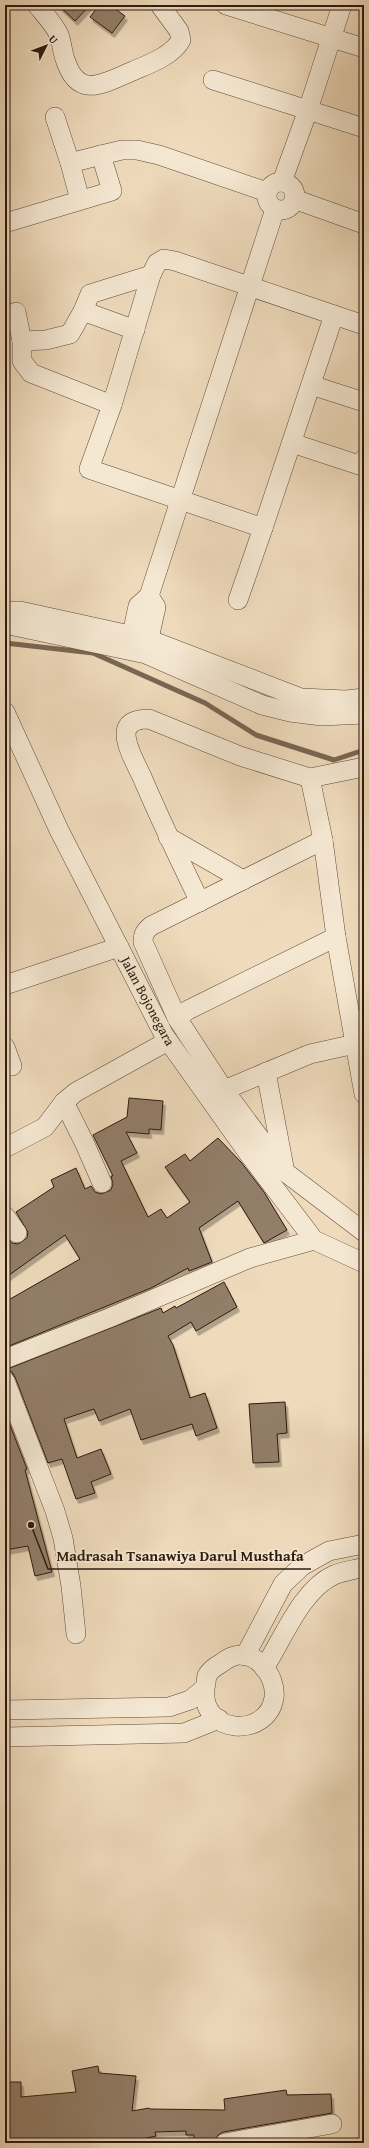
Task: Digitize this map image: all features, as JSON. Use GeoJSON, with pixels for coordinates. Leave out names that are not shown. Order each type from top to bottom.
{"type":"FeatureCollection","features":[{"type":"Feature","properties":{"kind":"street"},"geometry":{"type":"LineString","coordinates":[[37,5],[59,35],[65,59],[72,74],[78,82],[86,86],[99,85],[141,68],[176,49],[181,40],[179,31],[160,5]]}},
{"type":"Feature","properties":{"kind":"street"},"geometry":{"type":"LineString","coordinates":[[226,5],[364,48]]}},
{"type":"Feature","properties":{"kind":"street"},"geometry":{"type":"LineString","coordinates":[[282,182],[308,110],[330,37],[342,5]]}},
{"type":"Feature","properties":{"kind":"street"},"geometry":{"type":"LineString","coordinates":[[213,80],[364,128]]}},
{"type":"Feature","properties":{"kind":"street"},"geometry":{"type":"LineString","coordinates":[[55,117],[80,200]]}},
{"type":"Feature","properties":{"kind":"street"},"geometry":{"type":"LineString","coordinates":[[70,163],[122,150],[137,150],[159,155],[267,192]]}},
{"type":"Feature","properties":{"kind":"street"},"geometry":{"type":"LineString","coordinates":[[5,223],[112,191],[100,155]]}},
{"type":"Feature","properties":{"kind":"street"},"geometry":{"type":"LineString","coordinates":[[282,182],[290,185],[295,194],[293,204],[285,210],[275,209],[268,202],[267,192],[272,184],[282,182]]}},
{"type":"Feature","properties":{"kind":"street"},"geometry":{"type":"LineString","coordinates":[[294,199],[364,224]]}},
{"type":"Feature","properties":{"kind":"street"},"geometry":{"type":"LineString","coordinates":[[139,644],[156,607],[149,596],[275,209]]}},
{"type":"Feature","properties":{"kind":"street"},"geometry":{"type":"LineString","coordinates":[[263,528],[89,469],[112,405],[151,275],[157,263],[164,259],[175,260],[364,325]]}},
{"type":"Feature","properties":{"kind":"street"},"geometry":{"type":"LineString","coordinates":[[22,341],[46,340],[70,334],[83,311],[90,294],[151,275]]}},
{"type":"Feature","properties":{"kind":"street"},"geometry":{"type":"LineString","coordinates":[[83,311],[135,330]]}},
{"type":"Feature","properties":{"kind":"street"},"geometry":{"type":"LineString","coordinates":[[16,312],[22,341],[22,361],[31,373],[112,405]]}},
{"type":"Feature","properties":{"kind":"street"},"geometry":{"type":"LineString","coordinates":[[238,600],[292,443],[334,314]]}},
{"type":"Feature","properties":{"kind":"street"},"geometry":{"type":"LineString","coordinates":[[311,385],[364,402]]}},
{"type":"Feature","properties":{"kind":"street"},"geometry":{"type":"LineString","coordinates":[[292,443],[359,465],[364,459]]}},
{"type":"Feature","properties":{"kind":"street"},"geometry":{"type":"LineString","coordinates":[[5,614],[6,611],[20,611],[139,644],[262,705],[290,712],[323,708],[346,700],[364,698]]}},
{"type":"Feature","properties":{"kind":"street"},"geometry":{"type":"LineString","coordinates":[[5,619],[14,626],[139,644]]}},
{"type":"Feature","properties":{"kind":"street"},"geometry":{"type":"LineString","coordinates":[[323,708],[364,714]]}},
{"type":"Feature","properties":{"kind":"street","name":"Jalan Bojonegara"},"geometry":{"type":"LineString","coordinates":[[5,712],[59,830],[168,1041],[248,1153],[314,1240],[364,1263]]}},
{"type":"Feature","properties":{"kind":"street"},"geometry":{"type":"LineString","coordinates":[[200,902],[168,837],[130,751],[126,733],[130,724],[137,719],[149,719],[166,724],[240,756],[310,778],[364,767]]}},
{"type":"Feature","properties":{"kind":"street"},"geometry":{"type":"LineString","coordinates":[[310,778],[323,840],[336,937],[359,1043],[364,1094]]}},
{"type":"Feature","properties":{"kind":"street"},"geometry":{"type":"LineString","coordinates":[[168,837],[243,880]]}},
{"type":"Feature","properties":{"kind":"street"},"geometry":{"type":"LineString","coordinates":[[323,840],[151,926],[143,934],[143,942],[177,1018],[224,1090],[285,1172],[364,1232]]}},
{"type":"Feature","properties":{"kind":"street"},"geometry":{"type":"LineString","coordinates":[[177,1018],[188,1010],[336,937]]}},
{"type":"Feature","properties":{"kind":"street"},"geometry":{"type":"LineString","coordinates":[[5,985],[119,947]]}},
{"type":"Feature","properties":{"kind":"street"},"geometry":{"type":"LineString","coordinates":[[5,1148],[40,1132],[51,1121],[64,1102],[76,1092],[168,1041]]}},
{"type":"Feature","properties":{"kind":"street"},"geometry":{"type":"LineString","coordinates":[[224,1090],[310,1054],[359,1043]]}},
{"type":"Feature","properties":{"kind":"street"},"geometry":{"type":"LineString","coordinates":[[5,1047],[12,1066]]}},
{"type":"Feature","properties":{"kind":"street"},"geometry":{"type":"LineString","coordinates":[[266,1072],[285,1172]]}},
{"type":"Feature","properties":{"kind":"street"},"geometry":{"type":"LineString","coordinates":[[64,1102],[84,1142],[102,1184]]}},
{"type":"Feature","properties":{"kind":"street"},"geometry":{"type":"LineString","coordinates":[[5,1216],[17,1233]]}},
{"type":"Feature","properties":{"kind":"street"},"geometry":{"type":"LineString","coordinates":[[5,1359],[109,1318],[250,1258],[314,1240]]}},
{"type":"Feature","properties":{"kind":"street"},"geometry":{"type":"LineString","coordinates":[[5,1381],[57,1518],[71,1586],[76,1634]]}},
{"type":"Feature","properties":{"kind":"street"},"geometry":{"type":"LineString","coordinates":[[245,1656],[283,1584],[302,1566],[329,1551],[364,1544]]}},
{"type":"Feature","properties":{"kind":"street"},"geometry":{"type":"LineString","coordinates":[[264,1668],[300,1606],[318,1584],[335,1574],[364,1568]]}},
{"type":"Feature","properties":{"kind":"street"},"geometry":{"type":"LineString","coordinates":[[232,1656],[245,1656],[257,1661],[269,1672],[274,1682],[274,1698],[271,1707],[260,1720],[245,1727],[232,1727],[208,1710],[204,1698],[207,1676],[216,1666],[232,1656]]}},
{"type":"Feature","properties":{"kind":"street"},"geometry":{"type":"LineString","coordinates":[[5,1710],[169,1706],[190,1700],[205,1688]]}},
{"type":"Feature","properties":{"kind":"street"},"geometry":{"type":"LineString","coordinates":[[5,1736],[184,1733],[204,1727],[219,1719]]}},
{"type":"Feature","properties":{"kind":"street"},"geometry":{"type":"LineString","coordinates":[[225,2143],[332,2124]]}},
{"type":"Feature","properties":{"kind":"building"},"geometry":{"type":"Polygon","coordinates":[[[58,5],[90,5],[75,21],[58,5]]]}},
{"type":"Feature","properties":{"kind":"building"},"geometry":{"type":"Polygon","coordinates":[[[99,5],[110,5],[125,16],[112,33],[90,17],[99,5]]]}},
{"type":"Feature","properties":{"kind":"building"},"geometry":{"type":"Polygon","coordinates":[[[129,1098],[163,1101],[161,1130],[149,1129],[149,1134],[126,1132],[137,1153],[121,1161],[148,1217],[161,1209],[167,1218],[190,1202],[165,1167],[185,1154],[190,1161],[218,1138],[241,1162],[264,1192],[287,1230],[264,1243],[238,1201],[199,1228],[212,1262],[189,1271],[188,1268],[151,1288],[9,1346],[5,1339],[5,1302],[80,1259],[65,1235],[5,1278],[5,1235],[12,1243],[18,1244],[27,1238],[28,1232],[16,1212],[54,1187],[51,1180],[76,1168],[85,1189],[91,1186],[95,1192],[101,1194],[111,1190],[113,1184],[111,1176],[113,1176],[93,1135],[127,1117],[129,1098]]]}},
{"type":"Feature","properties":{"kind":"building"},"geometry":{"type":"Polygon","coordinates":[[[224,1282],[237,1307],[196,1331],[191,1322],[168,1336],[173,1345],[190,1398],[205,1393],[217,1428],[196,1436],[192,1424],[141,1440],[130,1409],[99,1421],[94,1409],[64,1419],[77,1458],[101,1449],[111,1474],[91,1482],[95,1493],[76,1499],[62,1459],[48,1463],[15,1377],[12,1372],[5,1370],[161,1308],[163,1313],[175,1306],[176,1308],[224,1282]]]}},
{"type":"Feature","properties":{"kind":"building"},"geometry":{"type":"Polygon","coordinates":[[[285,1402],[287,1433],[277,1434],[279,1462],[253,1463],[249,1404],[285,1402]]]}},
{"type":"Feature","properties":{"kind":"building"},"geometry":{"type":"Polygon","coordinates":[[[5,1412],[27,1469],[25,1470],[52,1572],[35,1576],[28,1546],[5,1550],[5,1412]]]}},
{"type":"Feature","properties":{"kind":"building"},"geometry":{"type":"Polygon","coordinates":[[[98,2066],[99,2073],[136,2076],[132,2111],[149,2108],[225,2110],[224,2099],[286,2090],[287,2095],[331,2094],[332,2113],[223,2132],[218,2135],[214,2143],[194,2143],[194,2135],[186,2135],[186,2131],[155,2132],[156,2136],[123,2143],[5,2143],[5,2082],[21,2082],[21,2097],[76,2092],[72,2071],[98,2066]]]}},
{"type":"Feature","properties":{"kind":"waterway"},"geometry":{"type":"LineString","coordinates":[[5,643],[93,653],[205,703],[256,735],[334,760],[364,750]]}},
{"type":"Feature","properties":{"kind":"place","name":"Madrasah Tsanawiya Darul Musthafa"},"geometry":{"type":"Point","coordinates":[31,1525]}}]}
